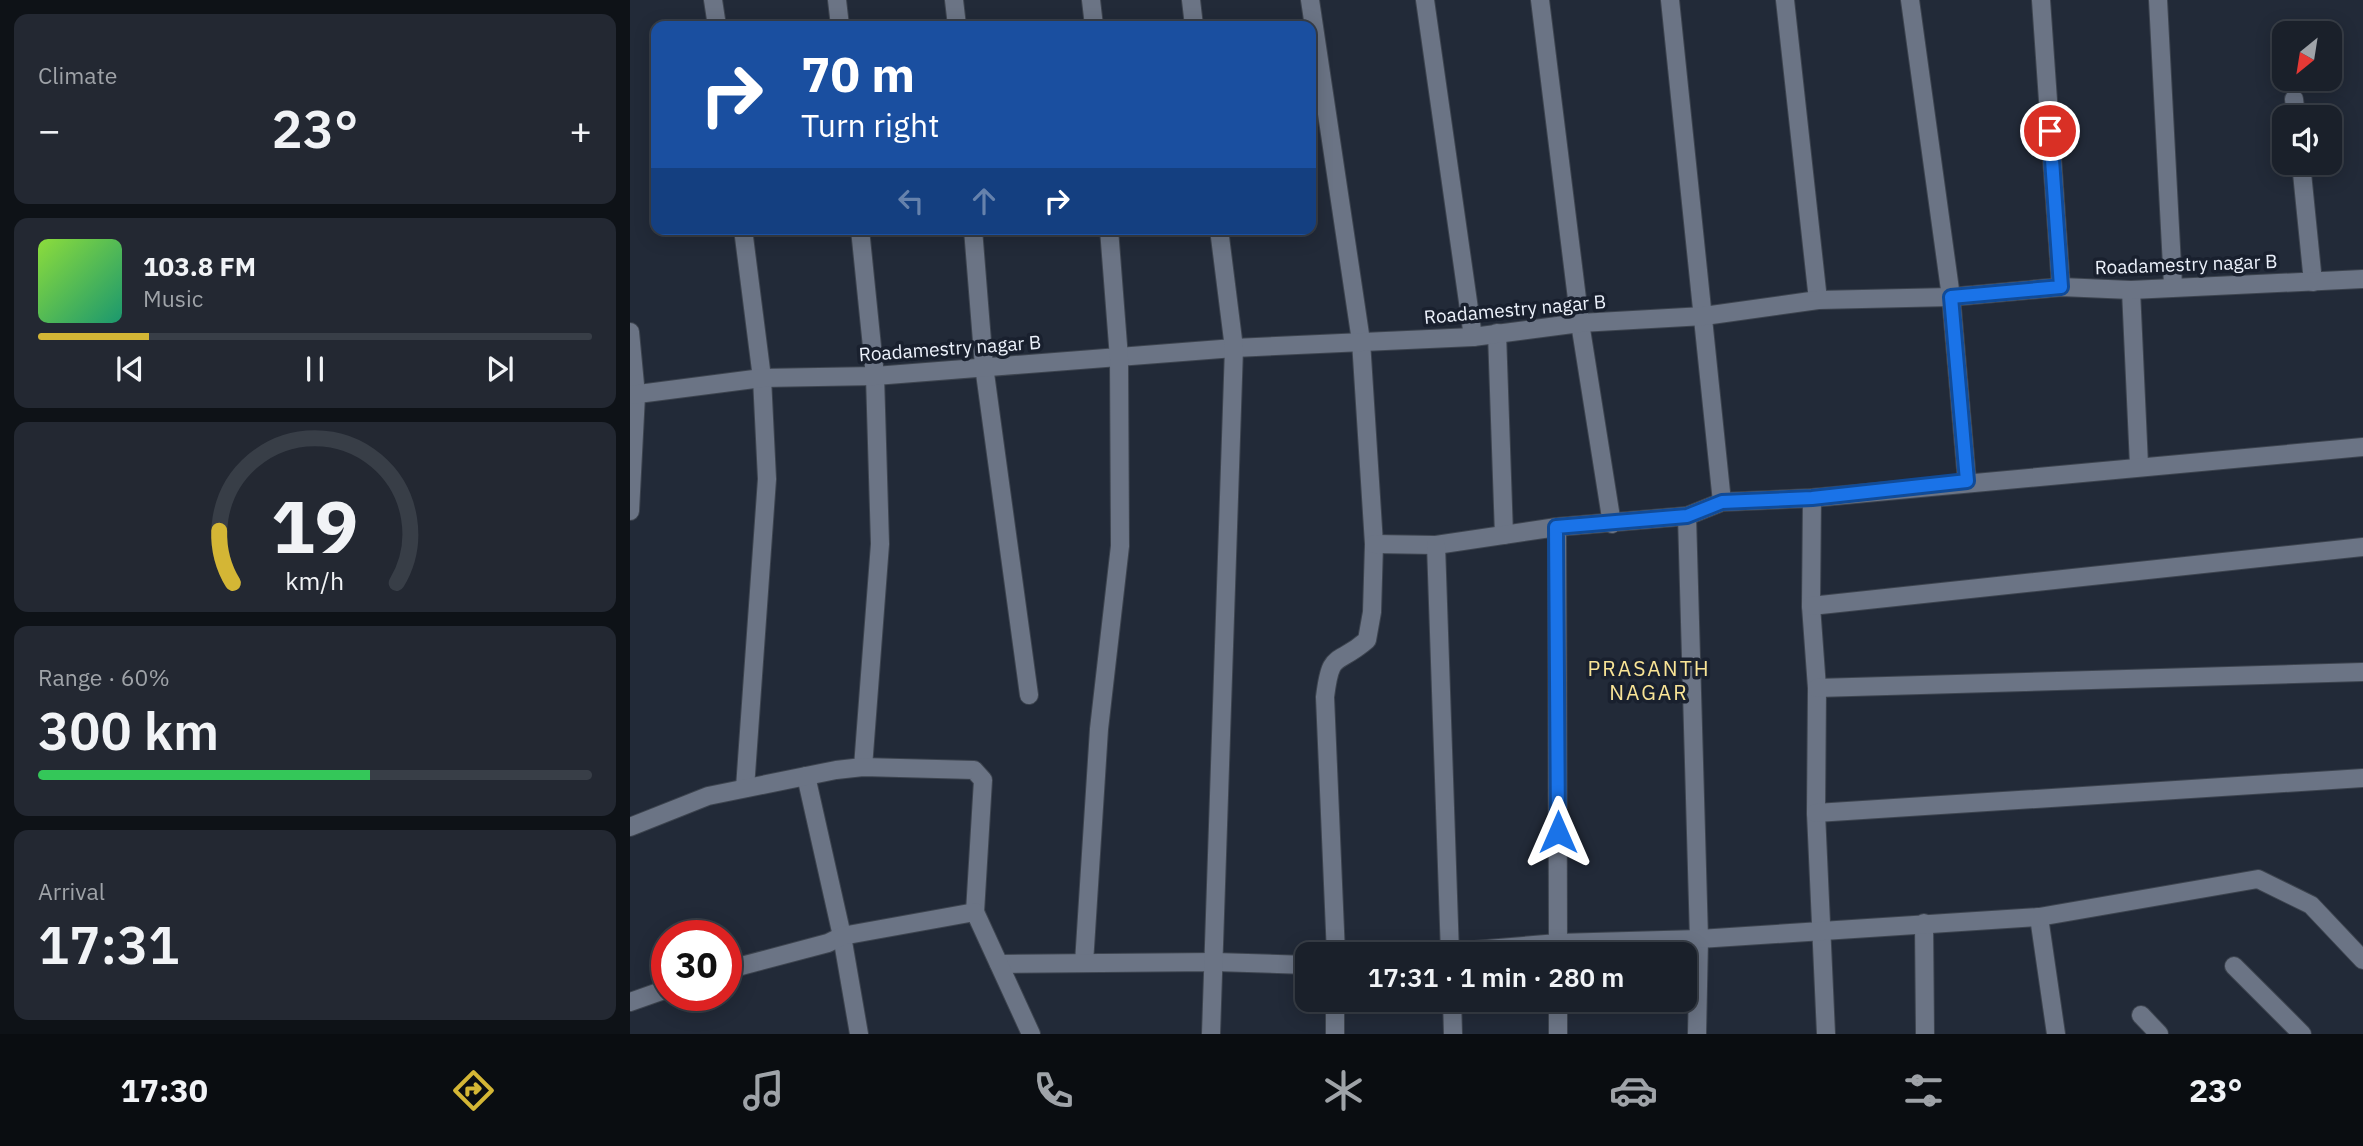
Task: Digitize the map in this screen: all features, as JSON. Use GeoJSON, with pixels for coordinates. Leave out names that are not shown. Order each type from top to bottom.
{"type":"FeatureCollection","features":[{"type":"Feature","properties":{"kind":"street"},"geometry":{"type":"LineString","coordinates":[[713,0],[716,21]]}},
{"type":"Feature","properties":{"kind":"street"},"geometry":{"type":"LineString","coordinates":[[837,0],[839,21]]}},
{"type":"Feature","properties":{"kind":"street"},"geometry":{"type":"LineString","coordinates":[[954,0],[956,21]]}},
{"type":"Feature","properties":{"kind":"street"},"geometry":{"type":"LineString","coordinates":[[1091,0],[1093,21]]}},
{"type":"Feature","properties":{"kind":"street"},"geometry":{"type":"LineString","coordinates":[[1191,0],[1193,21]]}},
{"type":"Feature","properties":{"kind":"street"},"geometry":{"type":"LineString","coordinates":[[1310,0],[1313,21]]}},
{"type":"Feature","properties":{"kind":"street"},"geometry":{"type":"LineString","coordinates":[[1425,0],[1473,337]]}},
{"type":"Feature","properties":{"kind":"street"},"geometry":{"type":"LineString","coordinates":[[1540,0],[1580,323],[1612,524]]}},
{"type":"Feature","properties":{"kind":"street"},"geometry":{"type":"LineString","coordinates":[[1670,0],[1722,502]]}},
{"type":"Feature","properties":{"kind":"street"},"geometry":{"type":"LineString","coordinates":[[1785,0],[1818,300]]}},
{"type":"Feature","properties":{"kind":"street"},"geometry":{"type":"LineString","coordinates":[[1910,0],[1951,297],[1967,481]]}},
{"type":"Feature","properties":{"kind":"street"},"geometry":{"type":"LineString","coordinates":[[2041,0],[2061,287]]}},
{"type":"Feature","properties":{"kind":"street"},"geometry":{"type":"LineString","coordinates":[[2158,0],[2173,285]]}},
{"type":"Feature","properties":{"kind":"street"},"geometry":{"type":"LineString","coordinates":[[1316,40],[1361,341],[1374,544],[1373,612],[1367,640],[1335,659],[1329,669],[1325,697],[1335,942]]}},
{"type":"Feature","properties":{"kind":"street"},"geometry":{"type":"LineString","coordinates":[[2294,99],[2295,105]]}},
{"type":"Feature","properties":{"kind":"street"},"geometry":{"type":"LineString","coordinates":[[2302,175],[2313,282]]}},
{"type":"Feature","properties":{"kind":"street"},"geometry":{"type":"LineString","coordinates":[[744,235],[762,379],[767,479],[745,788]]}},
{"type":"Feature","properties":{"kind":"street"},"geometry":{"type":"LineString","coordinates":[[861,235],[875,376],[880,544],[863,766]]}},
{"type":"Feature","properties":{"kind":"street"},"geometry":{"type":"LineString","coordinates":[[973,235],[984,366],[1029,695]]}},
{"type":"Feature","properties":{"kind":"street"},"geometry":{"type":"LineString","coordinates":[[1084,963],[1099,729],[1119,546],[1119,358],[1109,235]]}},
{"type":"Feature","properties":{"kind":"street"},"geometry":{"type":"LineString","coordinates":[[1211,1034],[1234,348],[1220,235]]}},
{"type":"Feature","properties":{"kind":"street","name":"Roadamestry nagar B"},"geometry":{"type":"LineString","coordinates":[[633,395],[762,379],[875,376],[1234,348],[1473,337],[1580,323],[1703,316],[1818,300],[1951,297],[2061,287],[2131,289],[2173,285],[2363,279]]}},
{"type":"Feature","properties":{"kind":"street"},"geometry":{"type":"LineString","coordinates":[[2131,289],[2139,465]]}},
{"type":"Feature","properties":{"kind":"street"},"geometry":{"type":"LineString","coordinates":[[630,332],[633,395],[630,511]]}},
{"type":"Feature","properties":{"kind":"street"},"geometry":{"type":"LineString","coordinates":[[1497,333],[1504,535]]}},
{"type":"Feature","properties":{"kind":"street"},"geometry":{"type":"LineString","coordinates":[[1374,544],[1436,545],[1556,527],[1687,516],[1722,502],[1812,498],[2139,465],[2363,447]]}},
{"type":"Feature","properties":{"kind":"street"},"geometry":{"type":"LineString","coordinates":[[1812,498],[1811,606],[1816,688],[1816,813],[1826,1034]]}},
{"type":"Feature","properties":{"kind":"street"},"geometry":{"type":"LineString","coordinates":[[1687,516],[1699,939],[1697,1034]]}},
{"type":"Feature","properties":{"kind":"street"},"geometry":{"type":"LineString","coordinates":[[1556,527],[1558,942]]}},
{"type":"Feature","properties":{"kind":"street"},"geometry":{"type":"LineString","coordinates":[[1436,545],[1450,942]]}},
{"type":"Feature","properties":{"kind":"street"},"geometry":{"type":"LineString","coordinates":[[1811,606],[2363,547]]}},
{"type":"Feature","properties":{"kind":"street"},"geometry":{"type":"LineString","coordinates":[[1816,688],[2363,672]]}},
{"type":"Feature","properties":{"kind":"street"},"geometry":{"type":"LineString","coordinates":[[630,827],[708,796],[863,766],[964,767],[974,770],[983,780],[975,912],[1031,1034]]}},
{"type":"Feature","properties":{"kind":"street"},"geometry":{"type":"LineString","coordinates":[[806,776],[842,936],[859,1034]]}},
{"type":"Feature","properties":{"kind":"street"},"geometry":{"type":"LineString","coordinates":[[1816,813],[2363,778]]}},
{"type":"Feature","properties":{"kind":"street"},"geometry":{"type":"LineString","coordinates":[[1652,942],[2039,917],[2258,879],[2311,905],[2363,960]]}},
{"type":"Feature","properties":{"kind":"street"},"geometry":{"type":"LineString","coordinates":[[742,966],[828,943],[842,936],[975,912]]}},
{"type":"Feature","properties":{"kind":"street"},"geometry":{"type":"LineString","coordinates":[[2039,917],[2056,1034]]}},
{"type":"Feature","properties":{"kind":"street"},"geometry":{"type":"LineString","coordinates":[[1923,923],[1925,1034]]}},
{"type":"Feature","properties":{"kind":"street"},"geometry":{"type":"LineString","coordinates":[[999,964],[1215,962],[1295,965]]}},
{"type":"Feature","properties":{"kind":"street"},"geometry":{"type":"LineString","coordinates":[[2234,966],[2302,1034]]}},
{"type":"Feature","properties":{"kind":"street"},"geometry":{"type":"LineString","coordinates":[[630,1002],[651,995]]}},
{"type":"Feature","properties":{"kind":"street"},"geometry":{"type":"LineString","coordinates":[[1335,1012],[1335,1034]]}},
{"type":"Feature","properties":{"kind":"street"},"geometry":{"type":"LineString","coordinates":[[1452,1012],[1453,1034]]}},
{"type":"Feature","properties":{"kind":"street"},"geometry":{"type":"LineString","coordinates":[[1558,1012],[1558,1034]]}},
{"type":"Feature","properties":{"kind":"street"},"geometry":{"type":"LineString","coordinates":[[2141,1015],[2159,1034]]}},
{"type":"Feature","properties":{"kind":"district","name":"PRASANTH NAGAR"},"geometry":{"type":"Point","coordinates":[1649,681]}},
{"type":"Feature","properties":{"kind":"route"},"geometry":{"type":"LineString","coordinates":[[1558,832],[1556,527],[1687,516],[1722,502],[1812,498],[1967,481],[1951,297],[2061,287],[2050,131]]}}]}
